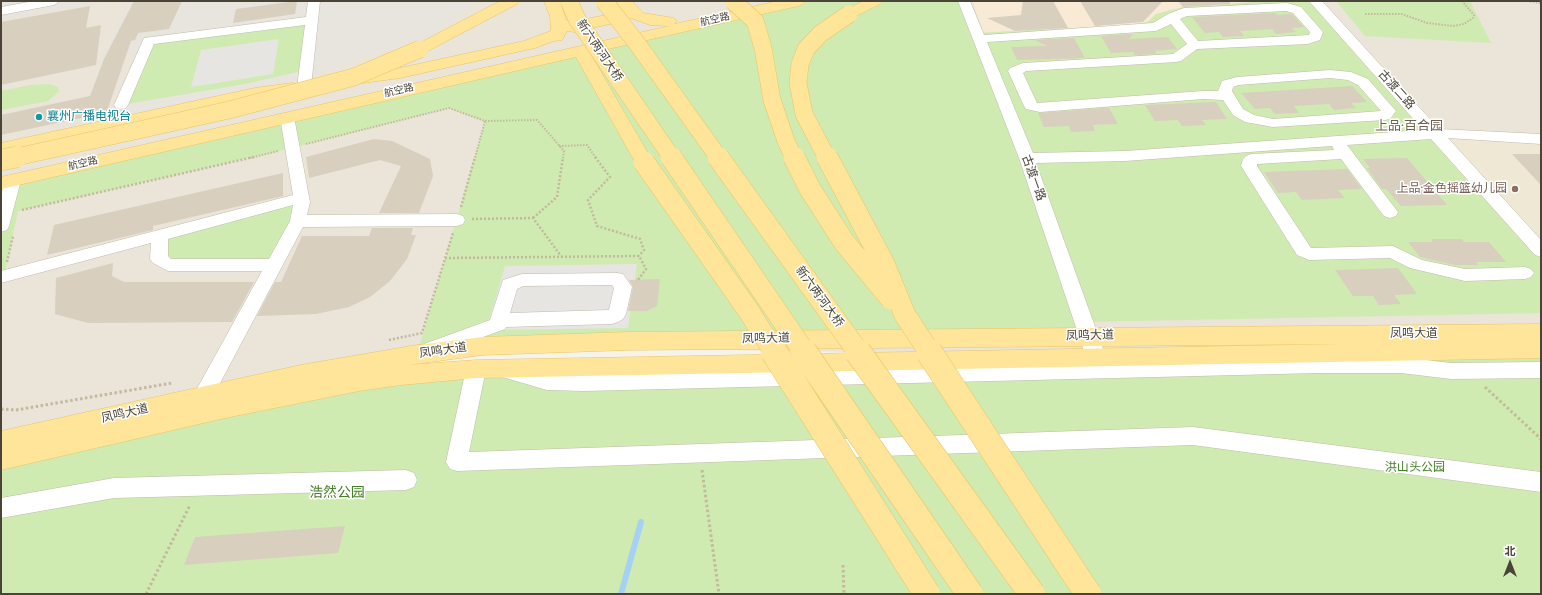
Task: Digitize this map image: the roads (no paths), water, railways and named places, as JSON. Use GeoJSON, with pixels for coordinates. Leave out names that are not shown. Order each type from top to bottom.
{"type":"FeatureCollection","features":[{"type":"Feature","properties":{"kind":"main road"},"geometry":{"type":"LineString","coordinates":[[1,160],[229,110],[354,77],[420,49],[512,1]]}},
{"type":"Feature","properties":{"kind":"main road"},"geometry":{"type":"LineString","coordinates":[[536,52],[552,44],[558,29],[558,16],[552,1]]}},
{"type":"Feature","properties":{"kind":"main road","name":"新六两河大桥"},"geometry":{"type":"LineString","coordinates":[[569,1],[577,19],[970,594]]}},
{"type":"Feature","properties":{"kind":"main road","name":"新六两河大桥"},"geometry":{"type":"LineString","coordinates":[[604,1],[636,42],[1032,594]]}},
{"type":"Feature","properties":{"kind":"main road"},"geometry":{"type":"LineString","coordinates":[[733,1],[756,21],[763,48],[774,107],[786,141],[810,189],[844,242],[905,315],[1088,594]]}},
{"type":"Feature","properties":{"kind":"main road","name":"航空路"},"geometry":{"type":"LineString","coordinates":[[5,178],[755,1]]}},
{"type":"Feature","properties":{"kind":"main road","name":"航空路"},"geometry":{"type":"LineString","coordinates":[[5,178],[581,52],[798,1]]}},
{"type":"Feature","properties":{"kind":"main road"},"geometry":{"type":"LineString","coordinates":[[875,1],[849,14],[820,34],[806,49],[800,64],[798,83],[804,114],[884,264],[905,315]]}},
{"type":"Feature","properties":{"kind":"main road"},"geometry":{"type":"LineString","coordinates":[[1,150],[256,93],[400,73],[529,45],[558,29],[575,27],[616,18],[627,13],[626,4]]}},
{"type":"Feature","properties":{"kind":"main road"},"geometry":{"type":"LineString","coordinates":[[626,4],[638,16],[650,20],[669,21]]}},
{"type":"Feature","properties":{"kind":"main road"},"geometry":{"type":"LineString","coordinates":[[581,52],[644,162],[748,310],[927,594]]}},
{"type":"Feature","properties":{"kind":"main road","name":"凤鸣大道"},"geometry":{"type":"LineString","coordinates":[[1,459],[225,408],[359,381],[401,375],[487,368],[1541,333]]}},
{"type":"Feature","properties":{"kind":"main road","name":"凤鸣大道"},"geometry":{"type":"LineString","coordinates":[[1,442],[301,375],[417,354],[483,346],[629,341],[1093,347],[1541,349]]}},
{"type":"Feature","properties":{"kind":"street"},"geometry":{"type":"LineString","coordinates":[[1,11],[54,1]]}},
{"type":"Feature","properties":{"kind":"street"},"geometry":{"type":"LineString","coordinates":[[304,87],[314,1]]}},
{"type":"Feature","properties":{"kind":"street","name":"古渡一路"},"geometry":{"type":"LineString","coordinates":[[964,1],[1027,158],[1093,347]]}},
{"type":"Feature","properties":{"kind":"street","name":"古渡二路"},"geometry":{"type":"LineString","coordinates":[[1316,1],[1541,251]]}},
{"type":"Feature","properties":{"kind":"street"},"geometry":{"type":"LineString","coordinates":[[980,39],[1156,27],[1172,17],[1184,12],[1201,10],[1287,7],[1297,10],[1316,32],[1315,37],[1308,40],[1194,45],[1180,53],[1176,58],[1023,66],[1015,71],[1031,106],[1040,108],[1186,94],[1228,96]]}},
{"type":"Feature","properties":{"kind":"street"},"geometry":{"type":"LineString","coordinates":[[1172,17],[1194,45]]}},
{"type":"Feature","properties":{"kind":"street"},"geometry":{"type":"LineString","coordinates":[[121,105],[149,41],[312,20]]}},
{"type":"Feature","properties":{"kind":"street"},"geometry":{"type":"LineString","coordinates":[[1330,74],[1351,76],[1363,82],[1389,111],[1385,116],[1273,123],[1250,119],[1238,112],[1228,96],[1225,91],[1227,84],[1237,80],[1330,74]]}},
{"type":"Feature","properties":{"kind":"street"},"geometry":{"type":"LineString","coordinates":[[203,396],[298,221],[302,202],[287,117]]}},
{"type":"Feature","properties":{"kind":"street"},"geometry":{"type":"LineString","coordinates":[[1027,158],[1125,156],[1435,133],[1541,140]]}},
{"type":"Feature","properties":{"kind":"street"},"geometry":{"type":"LineString","coordinates":[[1335,141],[1390,212]]}},
{"type":"Feature","properties":{"kind":"street"},"geometry":{"type":"LineString","coordinates":[[1345,154],[1251,159],[1248,166],[1303,251],[1309,254],[1393,252],[1416,264],[1465,275],[1525,273]]}},
{"type":"Feature","properties":{"kind":"street"},"geometry":{"type":"LineString","coordinates":[[5,178],[7,230]]}},
{"type":"Feature","properties":{"kind":"street"},"geometry":{"type":"LineString","coordinates":[[2,276],[301,198]]}},
{"type":"Feature","properties":{"kind":"street"},"geometry":{"type":"LineString","coordinates":[[298,221],[457,220]]}},
{"type":"Feature","properties":{"kind":"street"},"geometry":{"type":"LineString","coordinates":[[160,235],[159,259],[168,265],[274,265]]}},
{"type":"Feature","properties":{"kind":"street"},"geometry":{"type":"LineString","coordinates":[[417,354],[498,324],[499,320],[509,285],[522,280],[617,279],[623,287],[617,314],[612,318],[499,320]]}},
{"type":"Feature","properties":{"kind":"street"},"geometry":{"type":"LineString","coordinates":[[1541,370],[1451,371],[1401,365],[1319,365],[584,383],[546,382],[487,368],[457,462],[1193,436],[1541,482]]}},
{"type":"Feature","properties":{"kind":"street"},"geometry":{"type":"LineString","coordinates":[[1,508],[114,488],[406,480]]}},
{"type":"Feature","properties":{"kind":"waterway"},"geometry":{"type":"LineString","coordinates":[[621,594],[641,522]]}},
{"type":"Feature","properties":{"kind":"place","name":"襄州广播电视台"},"geometry":{"type":"Point","coordinates":[39,117]}},
{"type":"Feature","properties":{"kind":"place","name":"上品·金色摇篮幼儿园"},"geometry":{"type":"Point","coordinates":[1515,189]}},
{"type":"Feature","properties":{"kind":"district","name":"上品·百合园"},"geometry":{"type":"Point","coordinates":[1409,127]}},
{"type":"Feature","properties":{"kind":"park label","name":"洪山头公园"},"geometry":{"type":"Point","coordinates":[1415,468]}},
{"type":"Feature","properties":{"kind":"park label","name":"浩然公园"},"geometry":{"type":"Point","coordinates":[337,493]}}]}
